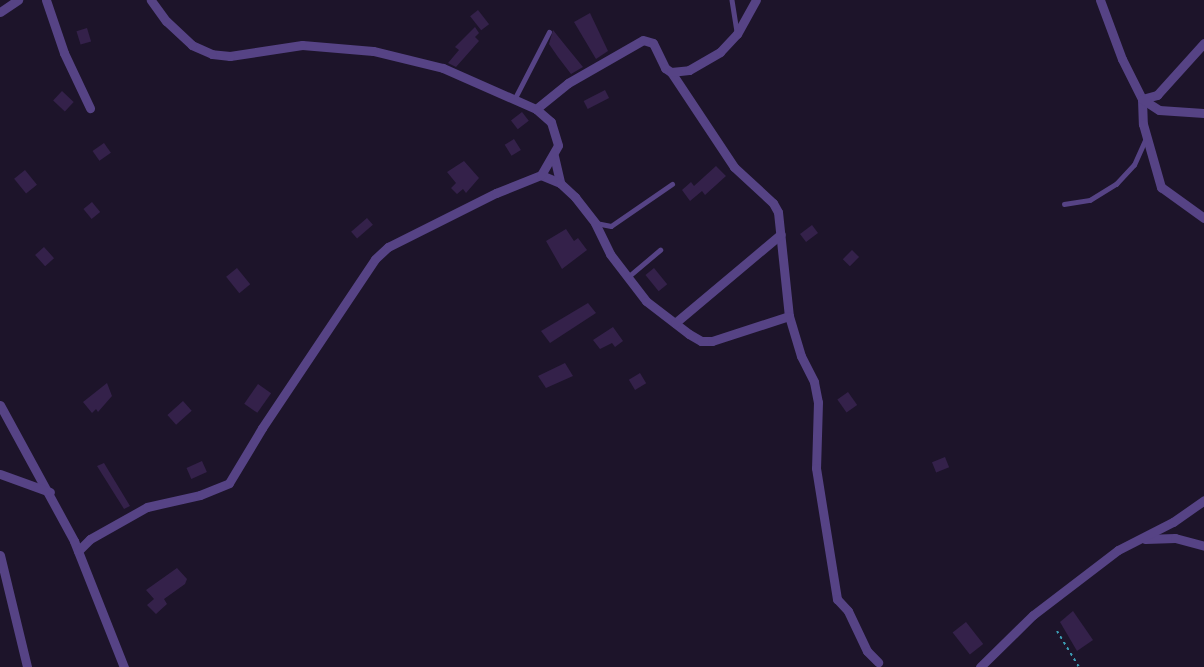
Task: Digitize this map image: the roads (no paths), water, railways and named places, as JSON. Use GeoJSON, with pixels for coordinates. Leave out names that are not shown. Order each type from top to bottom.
{"type":"FeatureCollection","features":[{"type":"Feature","properties":{"kind":"street"},"geometry":{"type":"LineString","coordinates":[[0,12],[18,0]]}},
{"type":"Feature","properties":{"kind":"street"},"geometry":{"type":"LineString","coordinates":[[46,0],[64,53],[90,108]]}},
{"type":"Feature","properties":{"kind":"street"},"geometry":{"type":"LineString","coordinates":[[78,551],[90,539],[147,507],[200,495],[229,484],[262,428],[375,259],[388,247],[496,193],[541,175],[554,156],[558,145],[556,132],[536,109],[515,98],[443,68],[373,51],[302,45],[230,56],[212,54],[192,45],[166,21],[151,0]]}},
{"type":"Feature","properties":{"kind":"street"},"geometry":{"type":"LineString","coordinates":[[671,72],[681,73],[720,52],[737,34],[756,0]]}},
{"type":"Feature","properties":{"kind":"street"},"geometry":{"type":"LineString","coordinates":[[1100,0],[1122,60],[1142,99],[1146,137],[1161,187],[1204,218]]}},
{"type":"Feature","properties":{"kind":"street"},"geometry":{"type":"LineString","coordinates":[[536,109],[568,82],[643,40],[653,43],[665,68],[671,72],[734,167],[773,203],[778,212],[789,316],[801,356],[814,382],[818,402],[816,468],[837,599],[848,611],[867,651],[878,662]]}},
{"type":"Feature","properties":{"kind":"street"},"geometry":{"type":"LineString","coordinates":[[1142,99],[1157,95],[1204,43]]}},
{"type":"Feature","properties":{"kind":"street"},"geometry":{"type":"LineString","coordinates":[[1142,99],[1159,110],[1204,113]]}},
{"type":"Feature","properties":{"kind":"street"},"geometry":{"type":"LineString","coordinates":[[554,156],[560,183]]}},
{"type":"Feature","properties":{"kind":"street"},"geometry":{"type":"LineString","coordinates":[[541,175],[560,183],[595,223],[610,254],[646,300],[701,341],[712,341],[789,316]]}},
{"type":"Feature","properties":{"kind":"street"},"geometry":{"type":"LineString","coordinates":[[675,323],[780,234]]}},
{"type":"Feature","properties":{"kind":"street"},"geometry":{"type":"LineString","coordinates":[[0,405],[50,492],[78,551],[124,667]]}},
{"type":"Feature","properties":{"kind":"street"},"geometry":{"type":"LineString","coordinates":[[0,474],[50,492]]}},
{"type":"Feature","properties":{"kind":"street"},"geometry":{"type":"LineString","coordinates":[[980,667],[1033,615],[1118,550],[1144,539],[1204,500]]}},
{"type":"Feature","properties":{"kind":"street"},"geometry":{"type":"LineString","coordinates":[[1144,539],[1175,538],[1204,546]]}},
{"type":"Feature","properties":{"kind":"street"},"geometry":{"type":"LineString","coordinates":[[0,555],[27,667]]}},
{"type":"Feature","properties":{"kind":"lane"},"geometry":{"type":"LineString","coordinates":[[732,0],[737,34]]}},
{"type":"Feature","properties":{"kind":"lane"},"geometry":{"type":"LineString","coordinates":[[515,98],[548,32]]}},
{"type":"Feature","properties":{"kind":"lane"},"geometry":{"type":"LineString","coordinates":[[1064,204],[1090,200],[1116,184],[1134,165],[1146,137]]}},
{"type":"Feature","properties":{"kind":"lane"},"geometry":{"type":"LineString","coordinates":[[595,223],[611,226],[672,184]]}},
{"type":"Feature","properties":{"kind":"lane"},"geometry":{"type":"LineString","coordinates":[[628,277],[660,250]]}}]}
